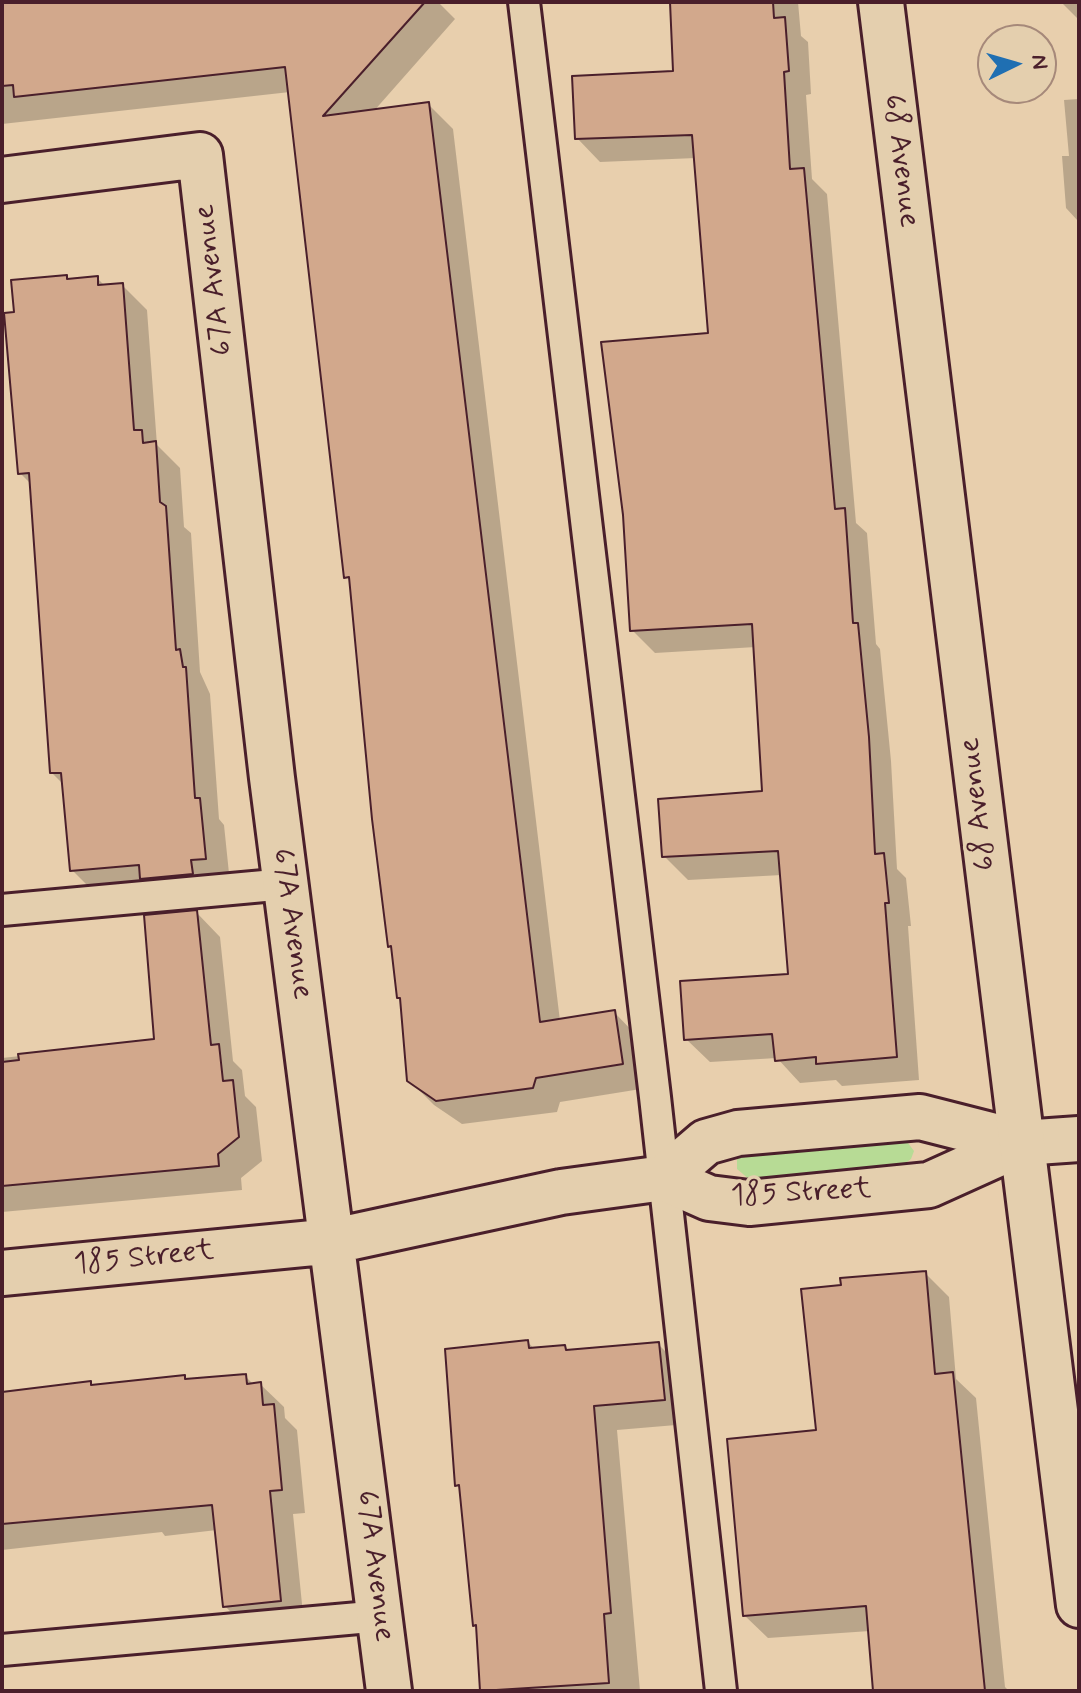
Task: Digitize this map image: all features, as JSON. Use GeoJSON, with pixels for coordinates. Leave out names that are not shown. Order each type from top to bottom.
{"type":"FeatureCollection","features":[{"type":"Feature","properties":{"kind":"street","name":"68 Avenue"},"geometry":{"type":"LineString","coordinates":[[881,2],[1079,1605]]}},
{"type":"Feature","properties":{"kind":"street","name":"67A Avenue"},"geometry":{"type":"LineString","coordinates":[[2,180],[200,155],[286,884],[334,1241],[389,1691]]}},
{"type":"Feature","properties":{"kind":"street","name":"185 Street"},"geometry":{"type":"LineString","coordinates":[[664,1178],[706,1142],[738,1133],[920,1117],[1022,1143],[1079,1139]]}},
{"type":"Feature","properties":{"kind":"street","name":"185 Street"},"geometry":{"type":"LineString","coordinates":[[2,1273],[334,1241],[561,1192],[664,1178],[709,1198],[749,1203],[929,1185],[1022,1143]]}},
{"type":"Feature","properties":{"kind":"lane"},"geometry":{"type":"LineString","coordinates":[[524,2],[664,1178],[721,1691]]}},
{"type":"Feature","properties":{"kind":"lane"},"geometry":{"type":"LineString","coordinates":[[2,910],[286,884]]}},
{"type":"Feature","properties":{"kind":"lane"},"geometry":{"type":"LineString","coordinates":[[2,1650],[381,1616]]}},
{"type":"Feature","properties":{"kind":"green space"},"geometry":{"type":"Polygon","coordinates":[[[900,1140],[908,1143],[914,1151],[911,1159],[904,1164],[750,1180],[737,1169],[737,1159],[743,1153],[900,1140]]]}},
{"type":"Feature","properties":{"kind":"building"},"geometry":{"type":"Polygon","coordinates":[[[2,2],[425,2],[323,116],[429,102],[540,1022],[615,1010],[623,1064],[536,1078],[533,1088],[436,1101],[407,1081],[400,998],[397,998],[391,946],[388,947],[372,819],[349,577],[344,578],[285,67],[14,97],[13,85],[2,86],[2,2]]]}},
{"type":"Feature","properties":{"kind":"building"},"geometry":{"type":"Polygon","coordinates":[[[670,2],[773,2],[774,18],[785,17],[789,71],[784,72],[790,169],[804,168],[835,509],[845,508],[853,623],[858,623],[869,737],[875,854],[884,853],[889,903],[885,903],[897,1057],[816,1064],[816,1057],[775,1061],[772,1034],[684,1040],[680,981],[788,974],[778,851],[662,857],[658,799],[762,791],[752,624],[630,631],[623,515],[601,342],[708,333],[692,135],[575,139],[572,76],[673,71],[670,2]]]}},
{"type":"Feature","properties":{"kind":"building"},"geometry":{"type":"Polygon","coordinates":[[[67,275],[67,279],[98,276],[98,285],[123,283],[134,430],[142,430],[143,443],[156,441],[160,502],[166,506],[176,650],[180,649],[183,667],[186,667],[195,798],[200,798],[206,859],[191,860],[193,874],[140,879],[139,865],[70,871],[61,773],[50,773],[29,473],[18,474],[4,313],[14,312],[11,280],[67,275]]]}},
{"type":"Feature","properties":{"kind":"building"},"geometry":{"type":"Polygon","coordinates":[[[197,910],[211,1045],[219,1044],[223,1081],[233,1080],[239,1137],[218,1154],[219,1166],[2,1186],[2,1062],[19,1060],[18,1054],[154,1039],[144,915],[197,910]]]}},
{"type":"Feature","properties":{"kind":"building"},"geometry":{"type":"Polygon","coordinates":[[[926,1271],[935,1374],[953,1372],[985,1691],[873,1691],[866,1606],[743,1616],[727,1439],[816,1430],[801,1289],[841,1285],[840,1278],[926,1271]]]}},
{"type":"Feature","properties":{"kind":"building"},"geometry":{"type":"Polygon","coordinates":[[[528,1340],[529,1348],[565,1345],[566,1350],[659,1342],[665,1400],[594,1406],[611,1613],[604,1614],[609,1683],[480,1691],[476,1625],[473,1626],[459,1485],[455,1486],[445,1349],[528,1340]]]}},
{"type":"Feature","properties":{"kind":"building"},"geometry":{"type":"Polygon","coordinates":[[[246,1374],[247,1384],[261,1382],[263,1405],[274,1404],[282,1490],[270,1491],[281,1601],[223,1607],[212,1505],[2,1524],[2,1392],[91,1381],[91,1385],[185,1375],[185,1379],[246,1374]]]}}]}
